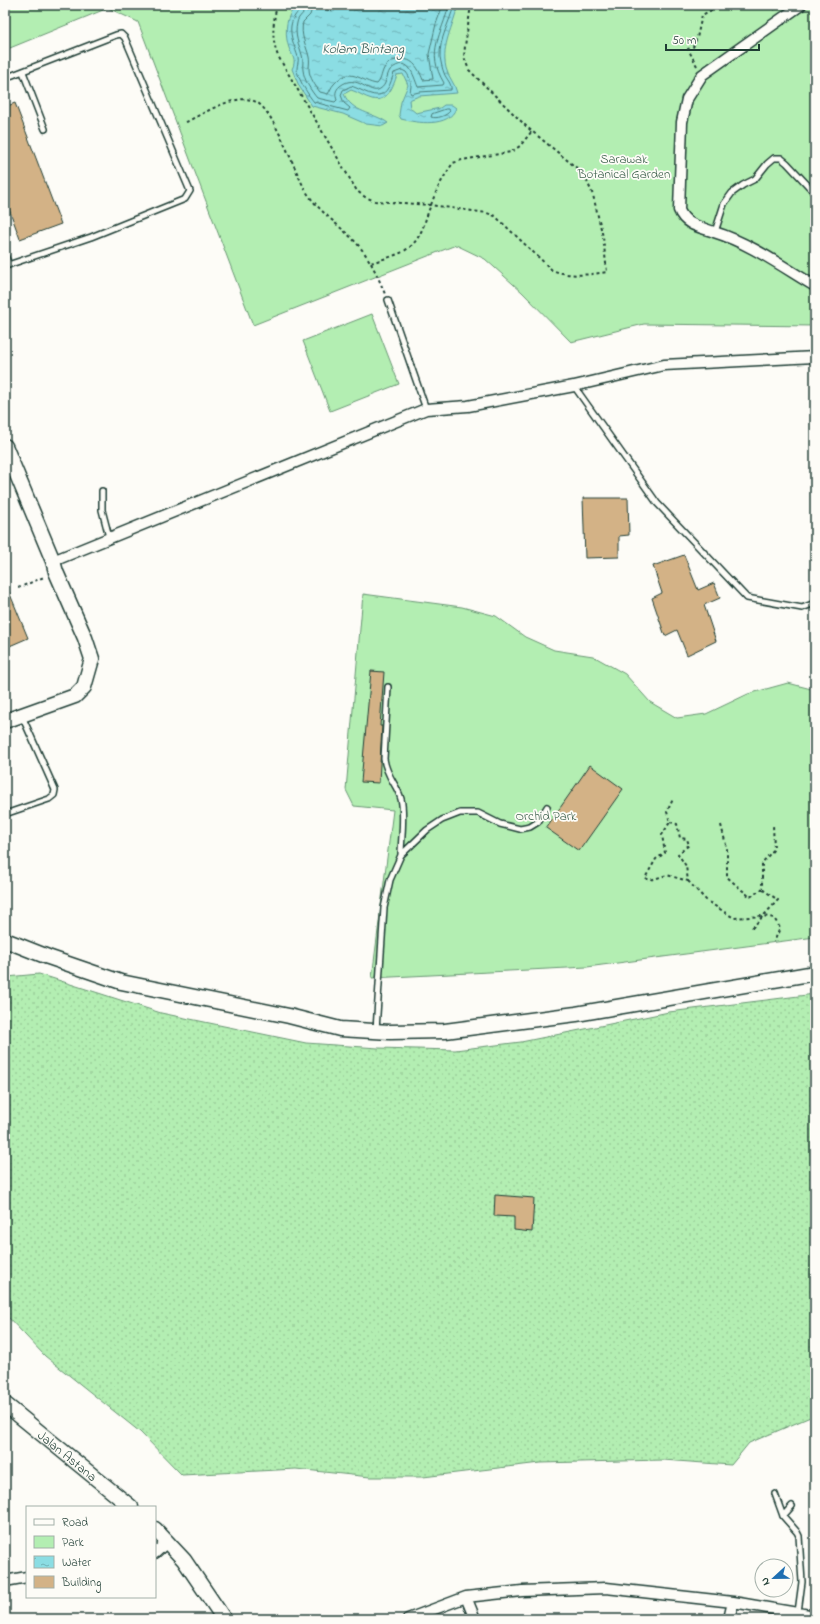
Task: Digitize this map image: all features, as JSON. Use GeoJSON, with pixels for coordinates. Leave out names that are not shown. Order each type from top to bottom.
{"type":"FeatureCollection","features":[{"type":"Feature","properties":{"kind":"street"},"geometry":{"type":"LineString","coordinates":[[801,5],[702,75],[686,99],[682,122],[679,210],[681,216],[695,226],[738,241],[815,286]]}},
{"type":"Feature","properties":{"kind":"street"},"geometry":{"type":"LineString","coordinates":[[54,566],[109,537],[426,409],[468,406],[574,386],[664,365],[815,357]]}},
{"type":"Feature","properties":{"kind":"street"},"geometry":{"type":"LineString","coordinates":[[5,446],[85,638],[92,659],[84,687],[75,696],[22,716],[5,720]]}},
{"type":"Feature","properties":{"kind":"street"},"geometry":{"type":"LineString","coordinates":[[5,940],[42,955],[121,982],[289,1016],[340,1029],[376,1031],[445,1031],[490,1026],[576,1014],[815,973]]}},
{"type":"Feature","properties":{"kind":"street","name":"Jalan Astana"},"geometry":{"type":"LineString","coordinates":[[7,1410],[130,1506]]}},
{"type":"Feature","properties":{"kind":"street"},"geometry":{"type":"LineString","coordinates":[[156,1530],[168,1541],[184,1560],[224,1619]]}},
{"type":"Feature","properties":{"kind":"street"},"geometry":{"type":"LineString","coordinates":[[156,1552],[168,1541]]}},
{"type":"Feature","properties":{"kind":"street"},"geometry":{"type":"LineString","coordinates":[[5,1580],[26,1577]]}},
{"type":"Feature","properties":{"kind":"street"},"geometry":{"type":"LineString","coordinates":[[408,1619],[466,1597],[522,1591],[606,1588],[733,1602],[815,1616]]}},
{"type":"Feature","properties":{"kind":"street"},"geometry":{"type":"LineString","coordinates":[[466,1597],[475,1619]]}},
{"type":"Feature","properties":{"kind":"street"},"geometry":{"type":"LineString","coordinates":[[729,1619],[733,1602]]}},
{"type":"Feature","properties":{"kind":"lane"},"geometry":{"type":"LineString","coordinates":[[5,78],[121,34],[125,38],[190,191],[185,199],[91,236],[7,265],[5,255]]}},
{"type":"Feature","properties":{"kind":"lane"},"geometry":{"type":"LineString","coordinates":[[23,72],[45,129]]}},
{"type":"Feature","properties":{"kind":"lane"},"geometry":{"type":"LineString","coordinates":[[715,232],[724,204],[732,193],[755,179],[774,158],[781,158],[787,163],[815,193]]}},
{"type":"Feature","properties":{"kind":"lane"},"geometry":{"type":"LineString","coordinates":[[388,300],[426,409]]}},
{"type":"Feature","properties":{"kind":"lane"},"geometry":{"type":"LineString","coordinates":[[574,386],[657,503],[747,598],[802,608],[815,603]]}},
{"type":"Feature","properties":{"kind":"lane"},"geometry":{"type":"LineString","coordinates":[[102,491],[102,510],[109,537]]}},
{"type":"Feature","properties":{"kind":"lane"},"geometry":{"type":"LineString","coordinates":[[388,687],[384,759],[386,769],[401,798],[401,855]]}},
{"type":"Feature","properties":{"kind":"lane"},"geometry":{"type":"LineString","coordinates":[[5,814],[49,798],[54,795],[55,790],[22,716]]}},
{"type":"Feature","properties":{"kind":"lane"},"geometry":{"type":"LineString","coordinates":[[376,1031],[384,908],[390,880],[401,855],[427,830],[442,820],[460,813],[478,813],[500,824],[520,829],[530,827],[538,822],[547,807]]}},
{"type":"Feature","properties":{"kind":"lane"},"geometry":{"type":"LineString","coordinates":[[775,1494],[783,1516],[799,1536],[802,1582],[798,1612]]}},
{"type":"Feature","properties":{"kind":"lane"},"geometry":{"type":"LineString","coordinates":[[783,1516],[792,1506]]}},
{"type":"Feature","properties":{"kind":"path"},"geometry":{"type":"LineString","coordinates":[[276,5],[273,38],[278,56],[357,191],[365,198],[375,201],[430,205],[487,213],[495,216],[552,270],[562,274],[576,276],[607,272],[603,237],[592,195],[586,179],[578,169],[532,131],[470,70],[464,57],[464,52],[471,5]]}},
{"type":"Feature","properties":{"kind":"path"},"geometry":{"type":"LineString","coordinates":[[702,75],[688,49],[693,47],[697,38],[702,15],[719,6],[727,5]]}},
{"type":"Feature","properties":{"kind":"path"},"geometry":{"type":"LineString","coordinates":[[186,122],[238,99],[255,101],[271,116],[307,192],[321,209],[360,246],[371,263],[388,300]]}},
{"type":"Feature","properties":{"kind":"path"},"geometry":{"type":"LineString","coordinates":[[371,263],[403,252],[413,245],[426,221],[430,205],[453,163],[462,160],[511,152],[520,146],[532,131]]}},
{"type":"Feature","properties":{"kind":"path"},"geometry":{"type":"LineString","coordinates":[[18,588],[54,566]]}},
{"type":"Feature","properties":{"kind":"path"},"geometry":{"type":"LineString","coordinates":[[670,822],[667,812],[673,799]]}},
{"type":"Feature","properties":{"kind":"path"},"geometry":{"type":"LineString","coordinates":[[670,822],[662,834],[665,853],[656,859],[645,878],[650,880],[667,874],[688,881],[707,901],[734,918],[763,916],[774,918],[780,928],[774,942]]}},
{"type":"Feature","properties":{"kind":"path"},"geometry":{"type":"LineString","coordinates":[[670,822],[677,824],[680,838],[687,839],[689,846],[678,854],[686,866],[688,881]]}},
{"type":"Feature","properties":{"kind":"path"},"geometry":{"type":"LineString","coordinates":[[762,888],[762,863],[774,849],[773,824]]}},
{"type":"Feature","properties":{"kind":"path"},"geometry":{"type":"LineString","coordinates":[[721,825],[727,850],[727,877],[750,897],[762,888]]}},
{"type":"Feature","properties":{"kind":"path"},"geometry":{"type":"LineString","coordinates":[[752,928],[778,900],[762,888]]}},
{"type":"Feature","properties":{"kind":"green space","name":"Sarawak Botanical Garden"},"geometry":{"type":"Polygon","coordinates":[[[5,5],[815,5],[815,326],[644,324],[571,342],[522,292],[485,259],[456,245],[253,325],[138,22],[108,8],[5,50],[5,5]]]}},
{"type":"Feature","properties":{"kind":"green space"},"geometry":{"type":"Polygon","coordinates":[[[372,314],[399,384],[330,411],[303,341],[372,314]]]}},
{"type":"Feature","properties":{"kind":"green space","name":"Orchid Park"},"geometry":{"type":"Polygon","coordinates":[[[363,594],[462,607],[496,616],[525,637],[554,650],[593,656],[625,674],[650,702],[677,718],[706,714],[748,694],[788,683],[815,690],[815,937],[587,967],[372,978],[393,810],[354,806],[346,790],[363,594]]]}},
{"type":"Feature","properties":{"kind":"green space"},"geometry":{"type":"Polygon","coordinates":[[[39,974],[161,1013],[306,1043],[378,1048],[455,1050],[521,1042],[669,1012],[815,994],[815,1415],[749,1443],[731,1465],[663,1460],[540,1463],[423,1477],[370,1477],[296,1469],[182,1475],[140,1432],[45,1356],[5,1314],[5,979],[7,977],[39,974]]]}},
{"type":"Feature","properties":{"kind":"water","name":"Kolam Bintang"},"geometry":{"type":"Polygon","coordinates":[[[299,5],[458,5],[448,36],[445,52],[446,68],[457,93],[419,96],[409,100],[410,108],[416,113],[440,108],[444,105],[452,105],[456,108],[452,114],[447,119],[424,123],[401,119],[399,115],[401,102],[408,85],[403,74],[397,75],[389,93],[382,99],[372,99],[351,90],[344,94],[357,109],[388,123],[383,126],[366,124],[343,114],[312,106],[299,86],[292,69],[294,61],[287,39],[286,29],[288,19],[292,11],[299,5]]]}},
{"type":"Feature","properties":{"kind":"building"},"geometry":{"type":"Polygon","coordinates":[[[15,103],[61,224],[20,239],[5,198],[5,107],[15,103]]]}},
{"type":"Feature","properties":{"kind":"building"},"geometry":{"type":"Polygon","coordinates":[[[583,498],[628,498],[629,535],[619,536],[619,557],[585,558],[583,498]]]}},
{"type":"Feature","properties":{"kind":"building"},"geometry":{"type":"Polygon","coordinates":[[[684,555],[698,590],[714,583],[720,598],[704,605],[716,641],[687,655],[677,630],[665,636],[652,598],[662,593],[653,566],[684,555]]]}},
{"type":"Feature","properties":{"kind":"building"},"geometry":{"type":"Polygon","coordinates":[[[5,582],[28,638],[5,648],[5,582]]]}},
{"type":"Feature","properties":{"kind":"building"},"geometry":{"type":"Polygon","coordinates":[[[371,671],[384,672],[380,726],[382,726],[379,783],[361,782],[371,671]]]}},
{"type":"Feature","properties":{"kind":"building"},"geometry":{"type":"Polygon","coordinates":[[[590,765],[623,789],[579,851],[546,828],[590,765]]]}},
{"type":"Feature","properties":{"kind":"building"},"geometry":{"type":"Polygon","coordinates":[[[495,1195],[534,1198],[532,1232],[514,1230],[514,1217],[494,1216],[495,1195]]]}}]}
